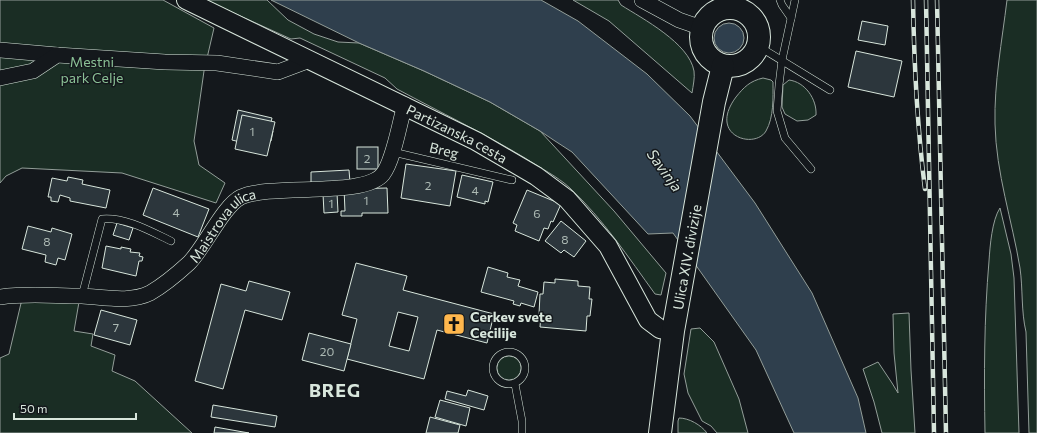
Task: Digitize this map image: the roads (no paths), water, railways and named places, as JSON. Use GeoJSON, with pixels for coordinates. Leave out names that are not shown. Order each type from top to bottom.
{"type":"FeatureCollection","features":[{"type":"Feature","properties":{"kind":"main road"},"geometry":{"type":"LineString","coordinates":[[733,4],[754,21],[758,29],[758,46],[754,54],[748,60],[736,66],[723,66],[706,56],[700,38],[705,21],[710,15],[733,4]]}},
{"type":"Feature","properties":{"kind":"main road","name":"Ulica XIV. divizije"},"geometry":{"type":"LineString","coordinates":[[660,433],[673,331],[714,102],[723,66]]}},
{"type":"Feature","properties":{"kind":"street","name":"Partizanska cesta"},"geometry":{"type":"LineString","coordinates":[[186,0],[405,105],[476,141],[536,176],[567,199],[608,246],[648,320],[660,329],[673,331]]}},
{"type":"Feature","properties":{"kind":"street"},"geometry":{"type":"LineString","coordinates":[[642,0],[679,20],[702,28]]}},
{"type":"Feature","properties":{"kind":"street"},"geometry":{"type":"LineString","coordinates":[[0,50],[165,62],[217,63],[278,72],[310,60]]}},
{"type":"Feature","properties":{"kind":"street"},"geometry":{"type":"LineString","coordinates":[[0,78],[33,71],[57,55]]}},
{"type":"Feature","properties":{"kind":"street","name":"Maistrova ulica"},"geometry":{"type":"LineString","coordinates":[[0,297],[22,294],[128,298],[149,293],[169,280],[189,262],[206,242],[228,207],[241,197],[283,190],[336,188],[371,183],[382,174],[393,152],[405,105]]}},
{"type":"Feature","properties":{"kind":"lane"},"geometry":{"type":"LineString","coordinates":[[780,0],[791,18]]}},
{"type":"Feature","properties":{"kind":"lane"},"geometry":{"type":"LineString","coordinates":[[795,0],[782,60],[777,111],[785,138],[811,169]]}},
{"type":"Feature","properties":{"kind":"lane"},"geometry":{"type":"LineString","coordinates":[[758,46],[830,90]]}},
{"type":"Feature","properties":{"kind":"lane","name":"Breg"},"geometry":{"type":"LineString","coordinates":[[393,152],[512,180]]}},
{"type":"Feature","properties":{"kind":"lane"},"geometry":{"type":"LineString","coordinates":[[82,296],[102,219],[112,218],[134,225],[171,241]]}},
{"type":"Feature","properties":{"kind":"lane"},"geometry":{"type":"LineString","coordinates":[[504,352],[514,352],[522,357],[525,364],[525,373],[515,384],[503,384],[495,378],[492,364],[497,356],[504,352]]}},
{"type":"Feature","properties":{"kind":"lane"},"geometry":{"type":"LineString","coordinates":[[515,384],[522,421],[522,433]]}},
{"type":"Feature","properties":{"kind":"water","name":"Savinja"},"geometry":{"type":"Polygon","coordinates":[[[271,0],[541,0],[578,21],[647,74],[690,116],[755,203],[812,293],[858,398],[866,433],[794,433],[756,350],[673,233],[648,234],[572,152],[540,131],[490,102],[359,43],[271,0]]]}},
{"type":"Feature","properties":{"kind":"water"},"geometry":{"type":"Polygon","coordinates":[[[729,23],[740,27],[744,38],[740,49],[729,53],[718,49],[714,38],[718,27],[729,23]]]}},
{"type":"Feature","properties":{"kind":"railway"},"geometry":{"type":"LineString","coordinates":[[913,0],[916,94],[925,189]]}},
{"type":"Feature","properties":{"kind":"railway"},"geometry":{"type":"LineString","coordinates":[[926,0],[934,433]]}},
{"type":"Feature","properties":{"kind":"railway"},"geometry":{"type":"LineString","coordinates":[[937,0],[946,433]]}},
{"type":"Feature","properties":{"kind":"place","name":"Cerkev svete Cecilije"},"geometry":{"type":"Point","coordinates":[454,324]}},
{"type":"Feature","properties":{"kind":"district","name":"BREG"},"geometry":{"type":"Point","coordinates":[335,390]}},
{"type":"Feature","properties":{"kind":"park label","name":"Mestni park Celje"},"geometry":{"type":"Point","coordinates":[92,70]}}]}
